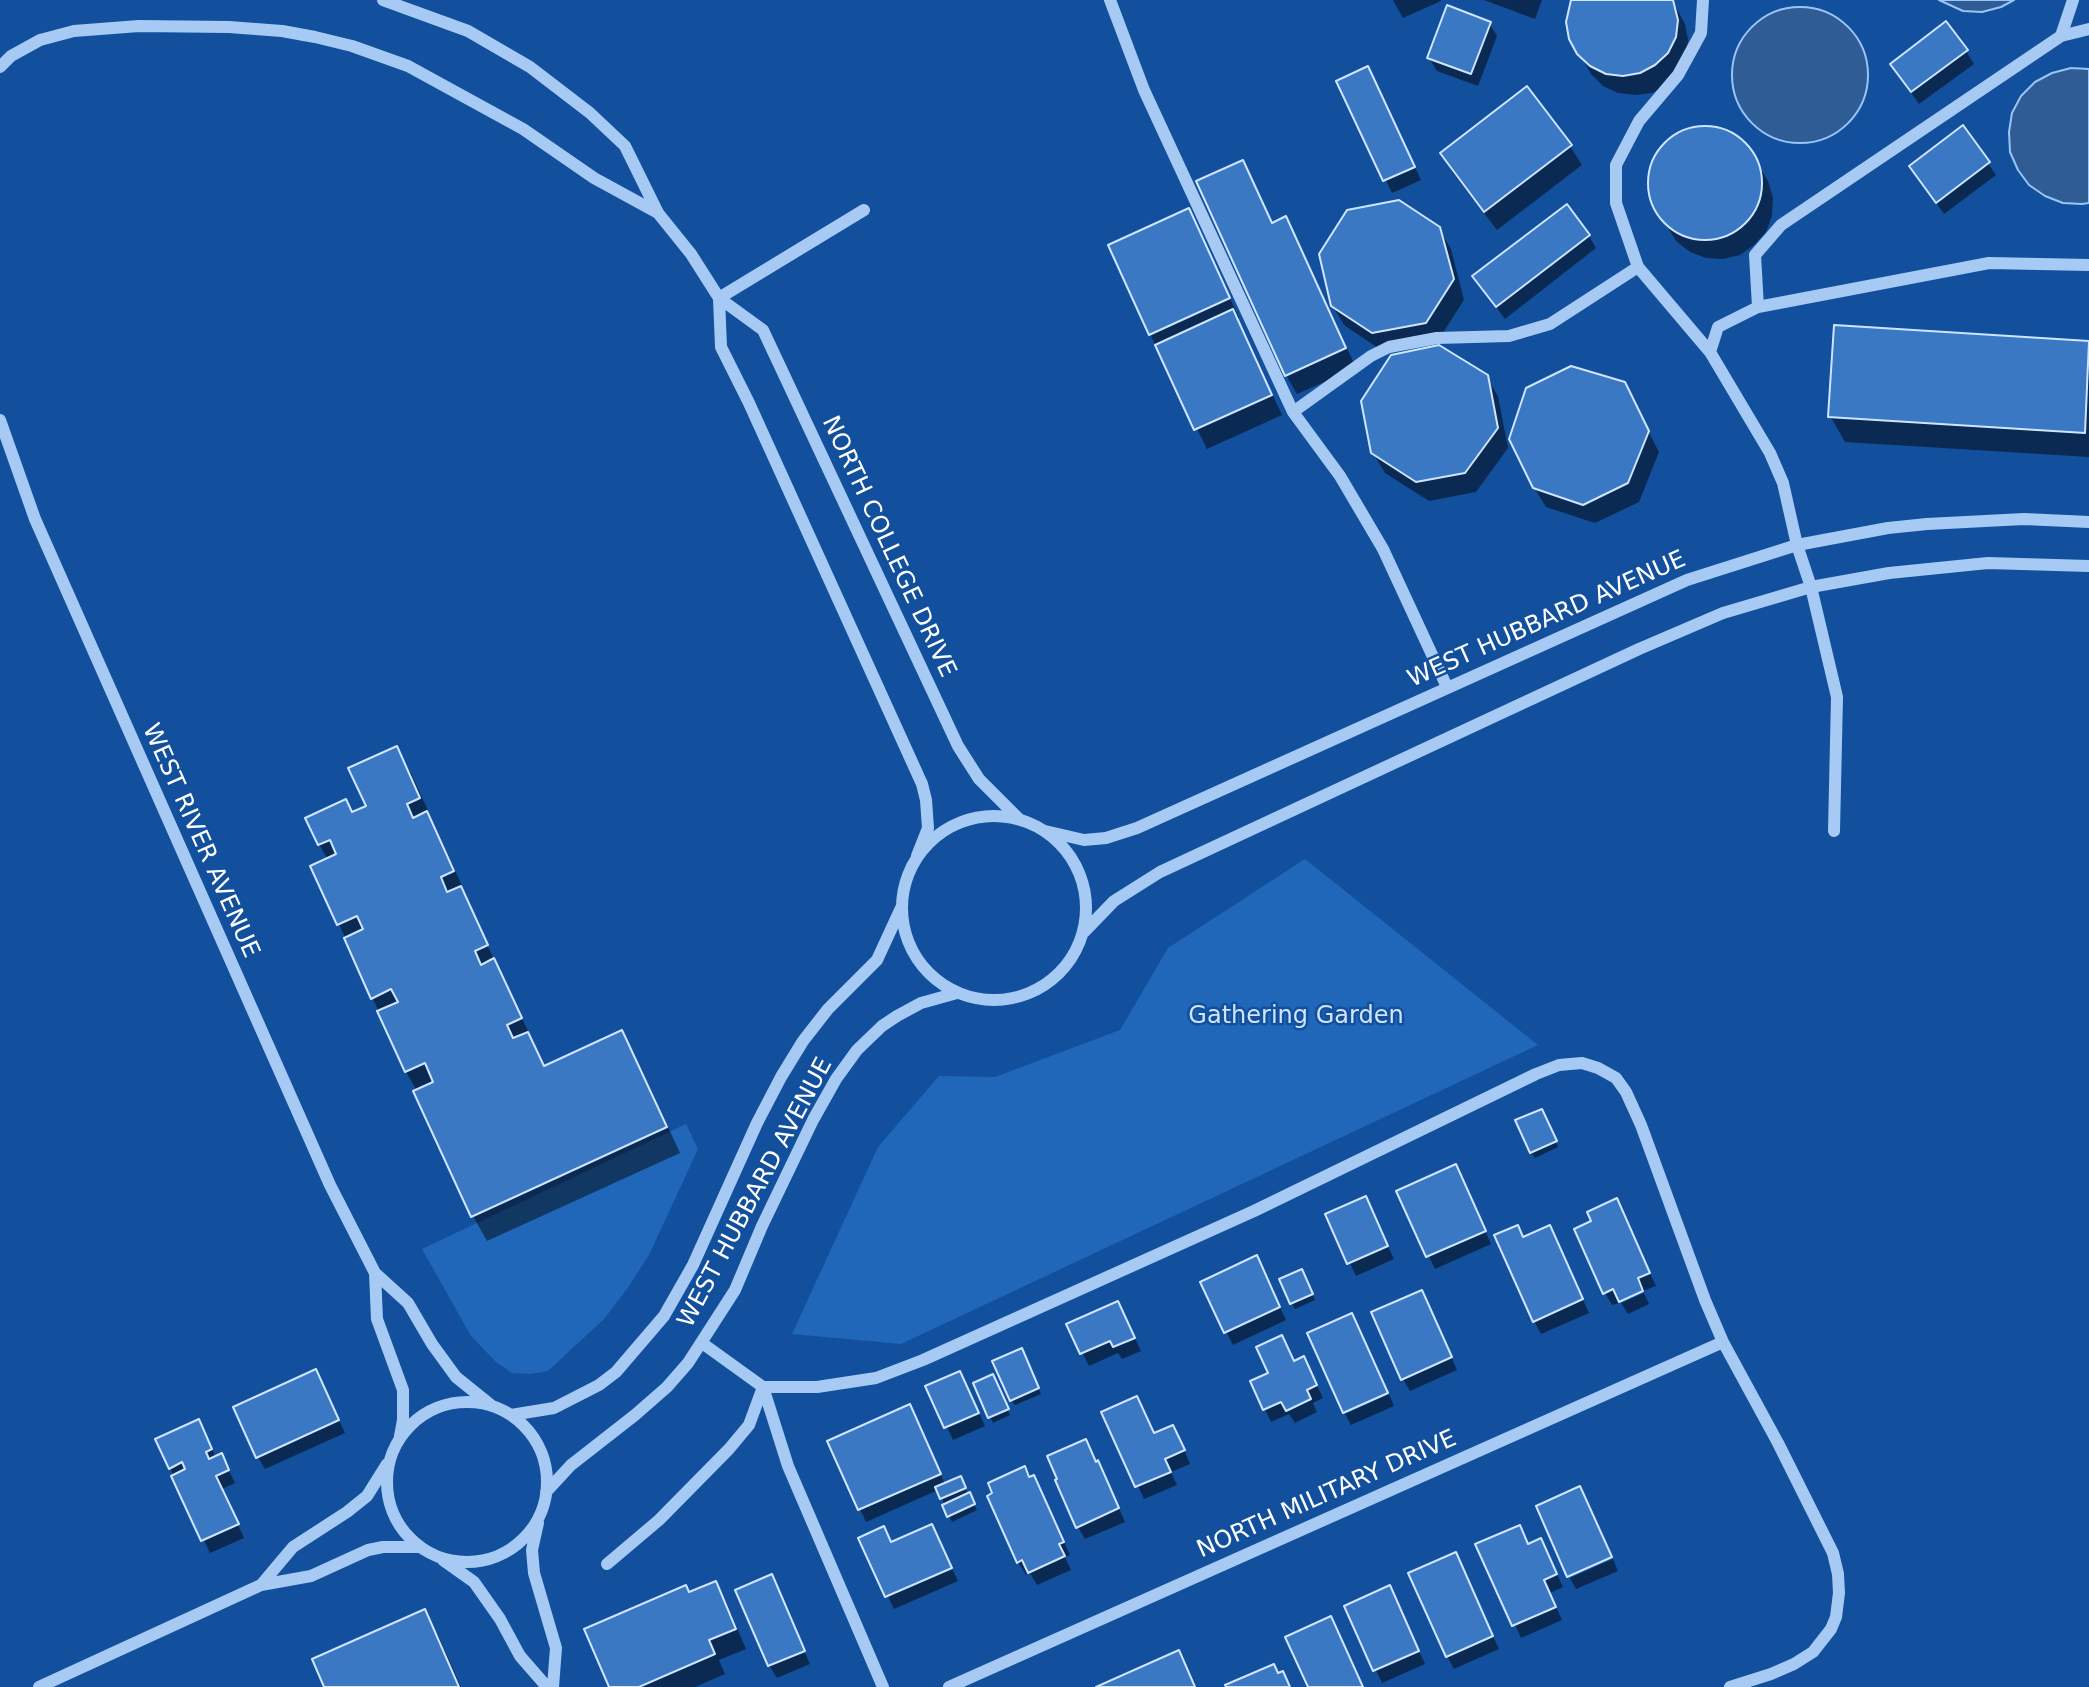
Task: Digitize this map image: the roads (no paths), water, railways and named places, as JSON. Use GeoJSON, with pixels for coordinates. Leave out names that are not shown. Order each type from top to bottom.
{"type":"FeatureCollection","features":[{"type":"Feature","properties":{"kind":"street","name":"NORTH COLLEGE DRIVE"},"geometry":{"type":"LineString","coordinates":[[383,0],[468,31],[530,67],[590,113],[625,146],[658,213],[691,254],[719,298],[763,330],[958,746],[979,779],[1019,819]]}},
{"type":"Feature","properties":{"kind":"street"},"geometry":{"type":"LineString","coordinates":[[1110,0],[1144,90],[1293,412],[1340,476],[1383,549],[1447,687]]}},
{"type":"Feature","properties":{"kind":"street"},"geometry":{"type":"LineString","coordinates":[[1703,0],[1701,33],[1678,75],[1639,121],[1616,166],[1616,203],[1638,267],[1710,352],[1770,453],[1783,483],[1837,697],[1834,831]]}},
{"type":"Feature","properties":{"kind":"street"},"geometry":{"type":"LineString","coordinates":[[2061,36],[2073,0]]}},
{"type":"Feature","properties":{"kind":"street","name":"NORTH COLLEGE DRIVE"},"geometry":{"type":"LineString","coordinates":[[0,66],[11,56],[40,40],[74,31],[139,26],[229,27],[316,37],[352,46],[408,66],[523,129],[594,178],[658,213]]}},
{"type":"Feature","properties":{"kind":"street"},"geometry":{"type":"LineString","coordinates":[[1758,307],[1755,256],[1781,225],[2061,36],[2089,29]]}},
{"type":"Feature","properties":{"kind":"street"},"geometry":{"type":"LineString","coordinates":[[864,210],[719,298],[720,347],[749,403],[922,784],[928,828],[905,882],[901,908],[905,935],[916,959],[934,979],[957,993],[982,1001],[1009,1000],[1034,992],[1056,978],[1074,957],[1084,932],[1087,904],[1081,875],[1066,850],[1045,831],[1019,819],[990,816],[962,821],[937,835],[917,856]]}},
{"type":"Feature","properties":{"kind":"street"},"geometry":{"type":"LineString","coordinates":[[1710,352],[1718,327],[1758,307],[1989,263],[2089,265]]}},
{"type":"Feature","properties":{"kind":"street"},"geometry":{"type":"LineString","coordinates":[[1293,412],[1371,356],[1389,347],[1437,338],[1510,336],[1550,324],[1638,267]]}},
{"type":"Feature","properties":{"kind":"street","name":"WEST RIVER AVENUE"},"geometry":{"type":"LineString","coordinates":[[0,420],[35,519],[330,1185],[375,1273],[408,1303],[432,1344],[456,1377],[492,1406]]}},
{"type":"Feature","properties":{"kind":"street","name":"WEST HUBBARD AVENUE"},"geometry":{"type":"LineString","coordinates":[[1045,831],[1084,840],[1107,838],[1137,828],[1688,580],[1797,545],[1888,528],[1927,524],[2024,519],[2089,522]]}},
{"type":"Feature","properties":{"kind":"street"},"geometry":{"type":"LineString","coordinates":[[1084,932],[1114,901],[1160,872],[1639,649],[1723,613],[1811,587],[1889,573],[1989,563],[2089,566]]}},
{"type":"Feature","properties":{"kind":"street","name":"WEST HUBBARD AVENUE"},"geometry":{"type":"LineString","coordinates":[[511,1415],[554,1408],[598,1385],[615,1372],[656,1326],[692,1265],[781,1077],[803,1041],[828,1009],[877,960],[901,908]]}},
{"type":"Feature","properties":{"kind":"street","name":"WEST HUBBARD AVENUE"},"geometry":{"type":"LineString","coordinates":[[546,1492],[571,1465],[667,1387],[688,1363],[735,1290],[762,1226],[813,1120],[836,1079],[857,1051],[882,1026],[921,1003],[957,993]]}},
{"type":"Feature","properties":{"kind":"street"},"geometry":{"type":"LineString","coordinates":[[763,1387],[848,1384],[876,1378],[911,1365],[1254,1211],[1536,1074],[1559,1065],[1582,1063],[1616,1078],[1626,1092],[1723,1342],[1833,1553],[1838,1574],[1836,1617],[1831,1629],[1813,1652],[1783,1669],[1730,1687]]}},
{"type":"Feature","properties":{"kind":"street","name":"WEST RIVER AVENUE"},"geometry":{"type":"LineString","coordinates":[[375,1273],[377,1319],[403,1390],[404,1413],[399,1439]]}},
{"type":"Feature","properties":{"kind":"street","name":"NORTH MILITARY DRIVE"},"geometry":{"type":"LineString","coordinates":[[949,1687],[1723,1342]]}},
{"type":"Feature","properties":{"kind":"street"},"geometry":{"type":"LineString","coordinates":[[702,1343],[763,1387],[788,1466],[884,1687]]}},
{"type":"Feature","properties":{"kind":"street"},"geometry":{"type":"LineString","coordinates":[[607,1564],[659,1520],[729,1449],[749,1425],[763,1387]]}},
{"type":"Feature","properties":{"kind":"street"},"geometry":{"type":"LineString","coordinates":[[261,1584],[293,1547],[367,1496],[390,1461],[399,1439],[412,1423],[430,1411],[450,1404],[471,1402],[492,1406],[511,1415],[527,1430],[539,1449],[546,1470],[546,1492],[531,1550],[534,1573],[556,1648],[553,1687]]}},
{"type":"Feature","properties":{"kind":"street"},"geometry":{"type":"LineString","coordinates":[[390,1461],[387,1485],[391,1508],[402,1530],[419,1547],[474,1582],[500,1619],[520,1656],[547,1687]]}},
{"type":"Feature","properties":{"kind":"street"},"geometry":{"type":"LineString","coordinates":[[440,1558],[463,1562],[486,1560],[509,1551],[526,1536],[540,1516]]}},
{"type":"Feature","properties":{"kind":"street"},"geometry":{"type":"LineString","coordinates":[[40,1687],[261,1584],[311,1576],[368,1549],[419,1547]]}},
{"type":"Feature","properties":{"kind":"park label","name":"Gathering Garden"},"geometry":{"type":"Point","coordinates":[1296,1017]}}]}
